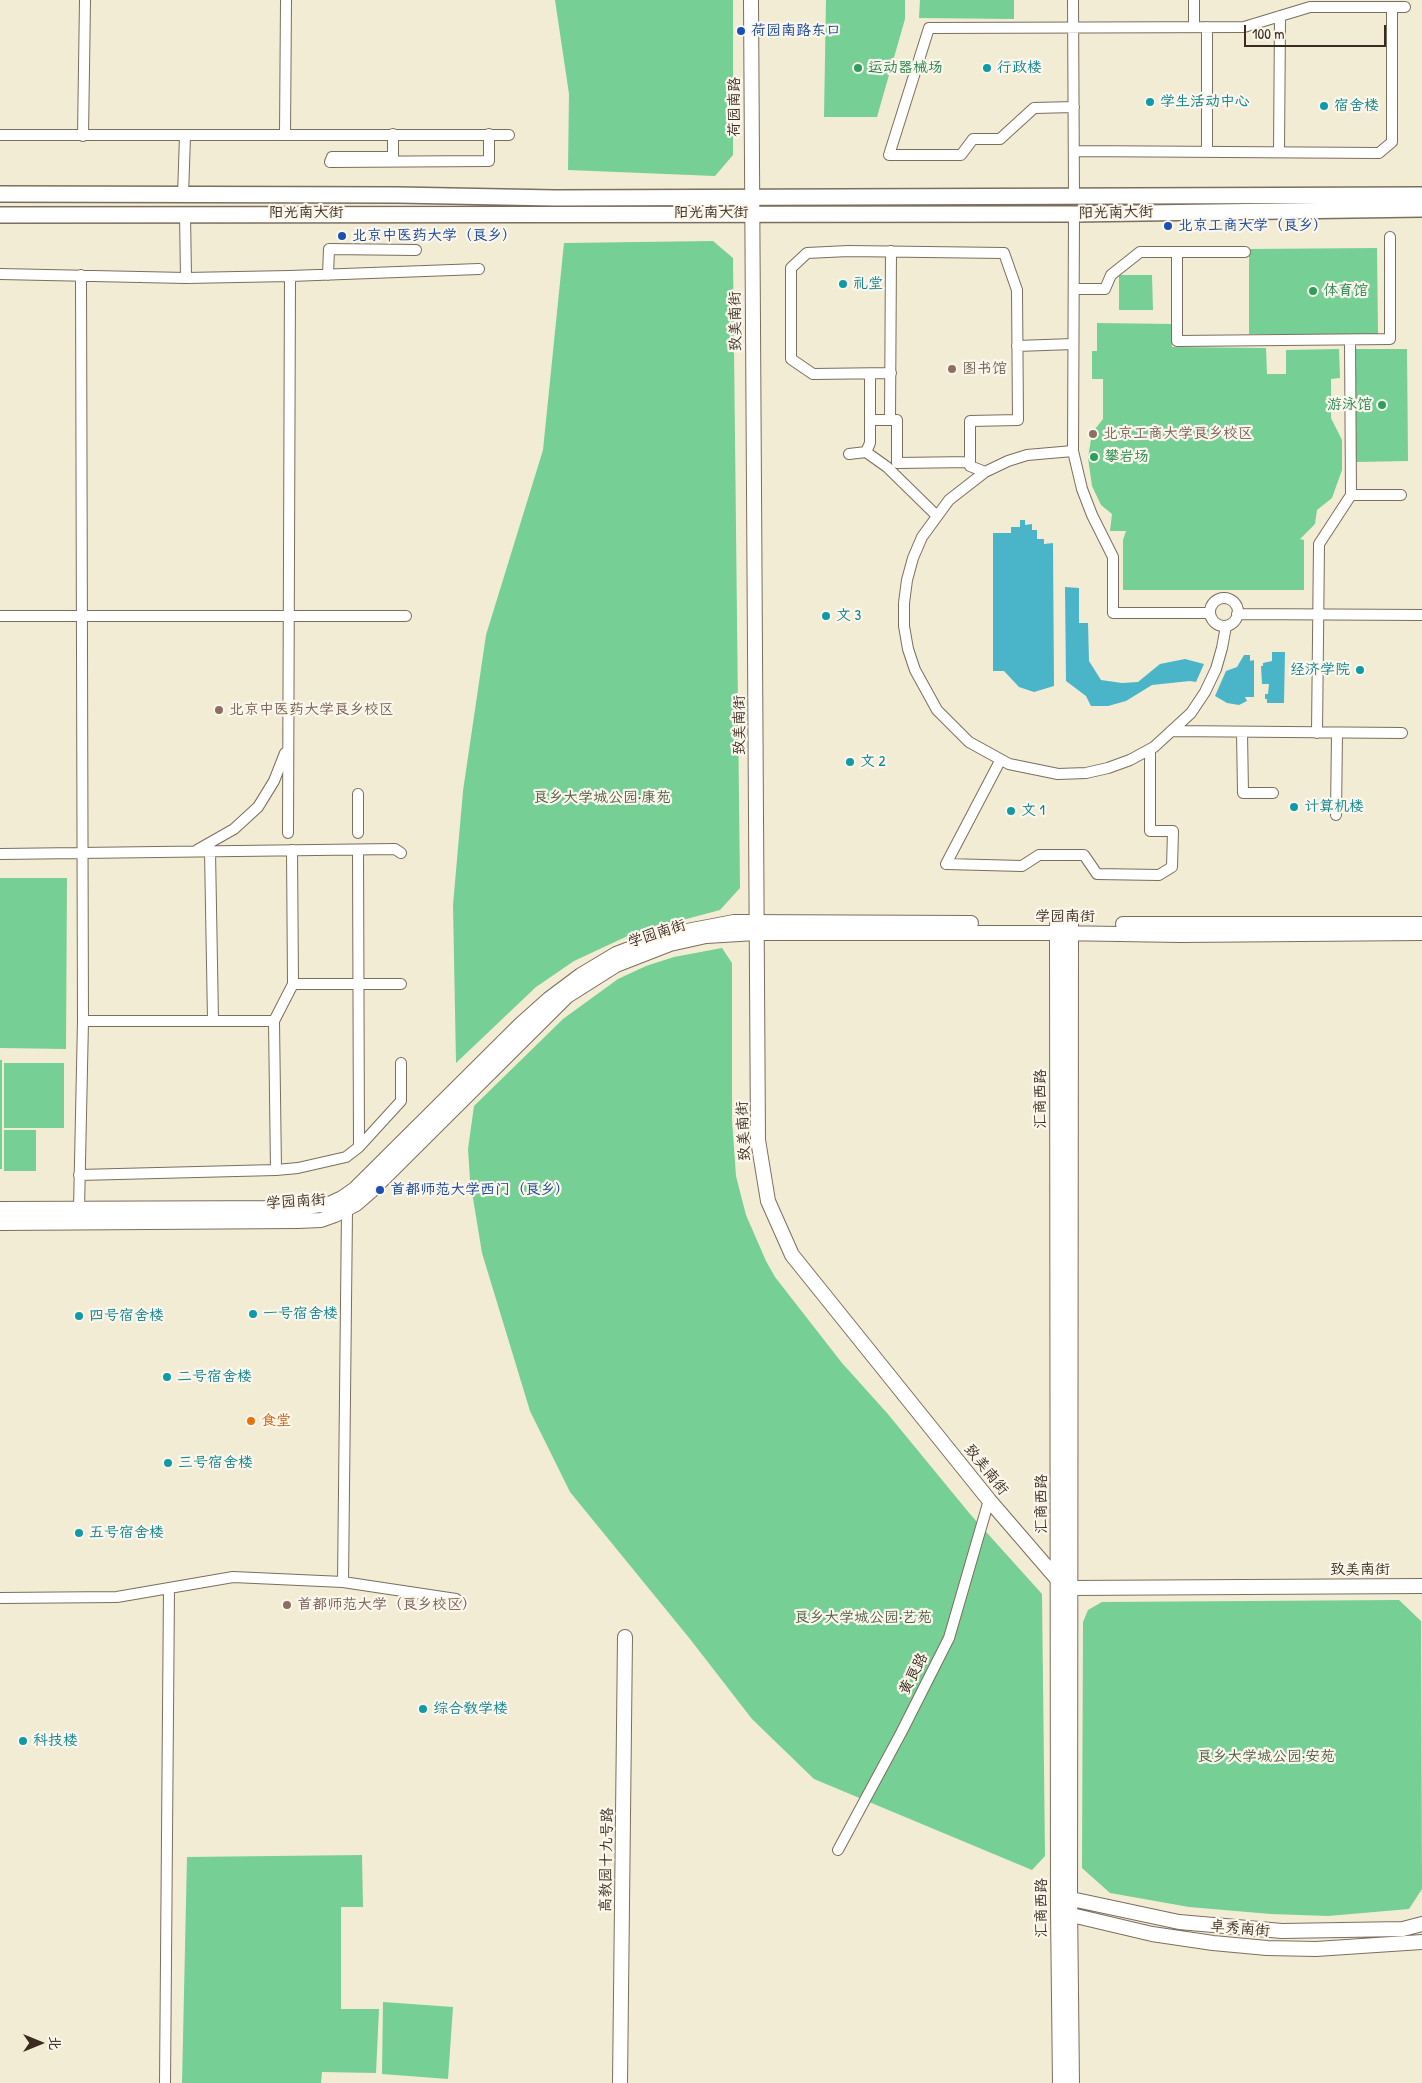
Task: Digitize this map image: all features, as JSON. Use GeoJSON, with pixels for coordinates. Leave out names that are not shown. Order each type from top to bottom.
{"type":"FeatureCollection","features":[{"type":"Feature","properties":{"kind":"main road","name":"阳光南大街"},"geometry":{"type":"LineString","coordinates":[[0,194],[752,198],[1422,195]]}},
{"type":"Feature","properties":{"kind":"main road","name":"阳光南大街"},"geometry":{"type":"LineString","coordinates":[[0,215],[1074,214],[1422,209]]}},
{"type":"Feature","properties":{"kind":"street"},"geometry":{"type":"LineString","coordinates":[[83,136],[85,0]]}},
{"type":"Feature","properties":{"kind":"street"},"geometry":{"type":"LineString","coordinates":[[285,135],[286,0]]}},
{"type":"Feature","properties":{"kind":"street","name":"荷园南路"},"geometry":{"type":"LineString","coordinates":[[751,0],[752,213]]}},
{"type":"Feature","properties":{"kind":"street"},"geometry":{"type":"LineString","coordinates":[[1073,0],[1074,196]]}},
{"type":"Feature","properties":{"kind":"street"},"geometry":{"type":"LineString","coordinates":[[1194,0],[1194,26]]}},
{"type":"Feature","properties":{"kind":"street"},"geometry":{"type":"LineString","coordinates":[[1074,107],[1034,108],[1000,139],[973,139],[961,155],[889,155],[929,28],[1074,26],[1244,27],[1280,16],[1310,3],[1405,6]]}},
{"type":"Feature","properties":{"kind":"street"},"geometry":{"type":"LineString","coordinates":[[1074,151],[1379,153],[1392,142],[1392,6]]}},
{"type":"Feature","properties":{"kind":"street"},"geometry":{"type":"LineString","coordinates":[[1279,152],[1280,16]]}},
{"type":"Feature","properties":{"kind":"street"},"geometry":{"type":"LineString","coordinates":[[1207,27],[1207,152]]}},
{"type":"Feature","properties":{"kind":"street"},"geometry":{"type":"LineString","coordinates":[[393,134],[393,157],[332,157],[330,162],[489,161],[489,134]]}},
{"type":"Feature","properties":{"kind":"street"},"geometry":{"type":"LineString","coordinates":[[0,135],[509,135]]}},
{"type":"Feature","properties":{"kind":"street"},"geometry":{"type":"LineString","coordinates":[[182,196],[185,136]]}},
{"type":"Feature","properties":{"kind":"street","name":"致美南街"},"geometry":{"type":"LineString","coordinates":[[752,213],[758,1140],[768,1201],[792,1255],[989,1500],[1064,1584],[1422,1586]]}},
{"type":"Feature","properties":{"kind":"street"},"geometry":{"type":"LineString","coordinates":[[185,214],[186,278]]}},
{"type":"Feature","properties":{"kind":"street"},"geometry":{"type":"LineString","coordinates":[[1074,214],[1073,451],[1082,489],[1092,515],[1113,557],[1113,612],[1210,613]]}},
{"type":"Feature","properties":{"kind":"street"},"geometry":{"type":"LineString","coordinates":[[1177,252],[1177,341],[1390,340],[1390,237]]}},
{"type":"Feature","properties":{"kind":"street"},"geometry":{"type":"LineString","coordinates":[[328,275],[329,249],[416,250]]}},
{"type":"Feature","properties":{"kind":"street"},"geometry":{"type":"LineString","coordinates":[[890,420],[891,251]]}},
{"type":"Feature","properties":{"kind":"street"},"geometry":{"type":"LineString","coordinates":[[891,373],[813,374],[791,359],[791,268],[807,253],[891,251],[1004,253],[1016,290],[1018,420],[970,421],[970,466],[985,472]]}},
{"type":"Feature","properties":{"kind":"street"},"geometry":{"type":"LineString","coordinates":[[1074,289],[1105,289],[1111,276],[1140,252],[1244,252]]}},
{"type":"Feature","properties":{"kind":"street"},"geometry":{"type":"LineString","coordinates":[[0,274],[186,278],[479,269]]}},
{"type":"Feature","properties":{"kind":"street"},"geometry":{"type":"LineString","coordinates":[[79,1209],[83,1021],[81,275]]}},
{"type":"Feature","properties":{"kind":"street"},"geometry":{"type":"LineString","coordinates":[[288,833],[290,276]]}},
{"type":"Feature","properties":{"kind":"street"},"geometry":{"type":"LineString","coordinates":[[1316,733],[1319,544],[1351,495],[1350,340]]}},
{"type":"Feature","properties":{"kind":"street"},"geometry":{"type":"LineString","coordinates":[[1016,346],[1073,344]]}},
{"type":"Feature","properties":{"kind":"street"},"geometry":{"type":"LineString","coordinates":[[866,452],[870,443],[870,374]]}},
{"type":"Feature","properties":{"kind":"street"},"geometry":{"type":"LineString","coordinates":[[870,420],[897,420],[897,463],[970,462]]}},
{"type":"Feature","properties":{"kind":"street"},"geometry":{"type":"LineString","coordinates":[[1073,451],[1028,455],[1008,461],[985,472],[949,500],[922,537],[913,558],[907,580],[904,626],[914,670],[937,710],[969,742],[1000,761],[1030,770],[1058,774],[1086,773],[1108,768],[1130,760],[1150,749],[1191,713],[1205,692],[1216,669],[1226,626]]}},
{"type":"Feature","properties":{"kind":"street"},"geometry":{"type":"LineString","coordinates":[[849,454],[866,452],[887,467],[936,516]]}},
{"type":"Feature","properties":{"kind":"street"},"geometry":{"type":"LineString","coordinates":[[1351,495],[1401,495]]}},
{"type":"Feature","properties":{"kind":"street"},"geometry":{"type":"LineString","coordinates":[[1224,598],[1232,601],[1237,609],[1237,614],[1234,622],[1226,626],[1213,621],[1210,613],[1212,604],[1224,598]]}},
{"type":"Feature","properties":{"kind":"street"},"geometry":{"type":"LineString","coordinates":[[1237,614],[1422,615]]}},
{"type":"Feature","properties":{"kind":"street"},"geometry":{"type":"LineString","coordinates":[[0,616],[406,616]]}},
{"type":"Feature","properties":{"kind":"street"},"geometry":{"type":"LineString","coordinates":[[1171,731],[1402,733]]}},
{"type":"Feature","properties":{"kind":"street"},"geometry":{"type":"LineString","coordinates":[[1242,732],[1242,793],[1273,793]]}},
{"type":"Feature","properties":{"kind":"street"},"geometry":{"type":"LineString","coordinates":[[1336,815],[1337,733]]}},
{"type":"Feature","properties":{"kind":"street"},"geometry":{"type":"LineString","coordinates":[[194,852],[234,829],[258,807],[274,781],[288,746]]}},
{"type":"Feature","properties":{"kind":"street"},"geometry":{"type":"LineString","coordinates":[[1000,761],[946,864],[1022,866],[1038,855],[1084,855],[1097,874],[1158,875],[1172,867],[1173,831],[1150,831],[1150,749]]}},
{"type":"Feature","properties":{"kind":"street"},"geometry":{"type":"LineString","coordinates":[[358,794],[358,833]]}},
{"type":"Feature","properties":{"kind":"street"},"geometry":{"type":"LineString","coordinates":[[0,854],[395,849],[401,853]]}},
{"type":"Feature","properties":{"kind":"street"},"geometry":{"type":"LineString","coordinates":[[276,1170],[274,1021],[293,984],[292,850]]}},
{"type":"Feature","properties":{"kind":"street"},"geometry":{"type":"LineString","coordinates":[[358,850],[360,1148]]}},
{"type":"Feature","properties":{"kind":"street"},"geometry":{"type":"LineString","coordinates":[[210,851],[213,1020]]}},
{"type":"Feature","properties":{"kind":"street","name":"学园南街"},"geometry":{"type":"LineString","coordinates":[[0,1223],[321,1220],[345,1204],[355,1189],[520,1025],[549,999],[581,975],[616,954],[666,935],[734,922],[756,927],[1064,928],[1422,924]]}},
{"type":"Feature","properties":{"kind":"street","name":"学园南街"},"geometry":{"type":"LineString","coordinates":[[1064,928],[1182,935],[1422,933]]}},
{"type":"Feature","properties":{"kind":"street","name":"汇商西路"},"geometry":{"type":"LineString","coordinates":[[1060,2083],[1064,1913],[1064,928]]}},
{"type":"Feature","properties":{"kind":"street"},"geometry":{"type":"LineString","coordinates":[[293,984],[401,984]]}},
{"type":"Feature","properties":{"kind":"street"},"geometry":{"type":"LineString","coordinates":[[83,1021],[274,1021]]}},
{"type":"Feature","properties":{"kind":"street"},"geometry":{"type":"LineString","coordinates":[[79,1175],[276,1170],[298,1168],[346,1157],[360,1148],[401,1101],[401,1063]]}},
{"type":"Feature","properties":{"kind":"street"},"geometry":{"type":"LineString","coordinates":[[343,1582],[345,1204]]}},
{"type":"Feature","properties":{"kind":"street","name":"学园南街"},"geometry":{"type":"LineString","coordinates":[[0,1209],[297,1208],[345,1204]]}},
{"type":"Feature","properties":{"kind":"street","name":"黄良路"},"geometry":{"type":"LineString","coordinates":[[838,1850],[901,1733],[949,1638],[989,1500]]}},
{"type":"Feature","properties":{"kind":"street"},"geometry":{"type":"LineString","coordinates":[[0,1598],[117,1597],[232,1577],[343,1582],[456,1599]]}},
{"type":"Feature","properties":{"kind":"street"},"geometry":{"type":"LineString","coordinates":[[166,2083],[169,1588]]}},
{"type":"Feature","properties":{"kind":"street","name":"高教园十九号路"},"geometry":{"type":"LineString","coordinates":[[620,2083],[626,1637]]}},
{"type":"Feature","properties":{"kind":"street","name":"卓秀南街"},"geometry":{"type":"LineString","coordinates":[[1064,1898],[1179,1922],[1282,1931],[1403,1929],[1422,1924]]}},
{"type":"Feature","properties":{"kind":"street","name":"汇商西路"},"geometry":{"type":"LineString","coordinates":[[1064,1913],[1072,2083]]}},
{"type":"Feature","properties":{"kind":"street","name":"卓秀南街"},"geometry":{"type":"LineString","coordinates":[[1064,1913],[1152,1934],[1213,1943],[1267,1948],[1316,1949],[1422,1942]]}},
{"type":"Feature","properties":{"kind":"green space"},"geometry":{"type":"Polygon","coordinates":[[[555,0],[733,0],[733,155],[715,176],[568,170],[569,94],[555,0]]]}},
{"type":"Feature","properties":{"kind":"green space","name":"运动器械场"},"geometry":{"type":"Polygon","coordinates":[[[826,0],[905,0],[905,19],[877,117],[824,117],[826,0]]]}},
{"type":"Feature","properties":{"kind":"green space"},"geometry":{"type":"Polygon","coordinates":[[[920,0],[1014,0],[1014,19],[919,18],[920,0]]]}},
{"type":"Feature","properties":{"kind":"green space","name":"良乡大学城公园·康苑"},"geometry":{"type":"Polygon","coordinates":[[[713,241],[733,258],[740,888],[720,910],[634,933],[574,961],[536,987],[456,1063],[453,905],[463,791],[486,635],[543,450],[564,243],[713,241]]]}},
{"type":"Feature","properties":{"kind":"green space","name":"体育馆"},"geometry":{"type":"Polygon","coordinates":[[[1377,248],[1378,334],[1249,334],[1249,249],[1377,248]]]}},
{"type":"Feature","properties":{"kind":"green space"},"geometry":{"type":"Polygon","coordinates":[[[1119,275],[1152,275],[1153,310],[1119,310],[1119,275]]]}},
{"type":"Feature","properties":{"kind":"green space"},"geometry":{"type":"Polygon","coordinates":[[[1097,323],[1172,324],[1172,347],[1266,348],[1267,374],[1286,374],[1286,350],[1339,349],[1340,378],[1331,379],[1331,418],[1342,440],[1342,470],[1332,498],[1317,510],[1315,524],[1300,539],[1304,540],[1304,590],[1123,590],[1123,540],[1126,531],[1110,531],[1112,514],[1101,505],[1092,486],[1088,458],[1092,433],[1103,419],[1103,379],[1092,379],[1092,351],[1097,351],[1097,323]]]}},
{"type":"Feature","properties":{"kind":"green space","name":"游泳馆"},"geometry":{"type":"Polygon","coordinates":[[[1356,349],[1407,349],[1408,461],[1356,462],[1356,349]]]}},
{"type":"Feature","properties":{"kind":"green space"},"geometry":{"type":"Polygon","coordinates":[[[0,878],[67,878],[66,1049],[0,1048],[0,878]]]}},
{"type":"Feature","properties":{"kind":"green space","name":"良乡大学城公园·艺苑"},"geometry":{"type":"Polygon","coordinates":[[[722,948],[732,963],[732,1120],[736,1176],[746,1215],[766,1261],[775,1277],[842,1363],[887,1413],[970,1514],[1042,1594],[1045,1856],[1032,1870],[814,1779],[752,1719],[690,1639],[570,1492],[530,1411],[482,1253],[470,1180],[468,1149],[474,1106],[563,1019],[618,979],[646,966],[674,957],[722,948]]]}},
{"type":"Feature","properties":{"kind":"green space"},"geometry":{"type":"Polygon","coordinates":[[[0,1060],[2,1060],[2,1169],[0,1169],[0,1060]]]}},
{"type":"Feature","properties":{"kind":"green space"},"geometry":{"type":"Polygon","coordinates":[[[4,1063],[64,1063],[64,1128],[4,1128],[4,1063]]]}},
{"type":"Feature","properties":{"kind":"green space"},"geometry":{"type":"Polygon","coordinates":[[[4,1130],[36,1130],[36,1171],[4,1171],[4,1130]]]}},
{"type":"Feature","properties":{"kind":"green space","name":"良乡大学城公园·安苑"},"geometry":{"type":"Polygon","coordinates":[[[1399,1600],[1421,1621],[1422,1889],[1409,1909],[1328,1916],[1271,1914],[1189,1907],[1110,1893],[1082,1868],[1083,1622],[1088,1610],[1102,1602],[1399,1600]]]}},
{"type":"Feature","properties":{"kind":"green space"},"geometry":{"type":"Polygon","coordinates":[[[362,1855],[363,1907],[341,1907],[341,2009],[379,2009],[376,2073],[322,2072],[321,2083],[182,2083],[187,1857],[362,1855]]]}},
{"type":"Feature","properties":{"kind":"green space"},"geometry":{"type":"Polygon","coordinates":[[[383,2002],[453,2007],[448,2079],[382,2074],[383,2002]]]}},
{"type":"Feature","properties":{"kind":"water"},"geometry":{"type":"Polygon","coordinates":[[[1020,520],[1025,520],[1025,525],[1032,524],[1032,530],[1037,530],[1037,539],[1044,539],[1044,544],[1053,543],[1054,686],[1034,692],[1019,687],[1004,671],[993,671],[993,533],[1011,533],[1011,527],[1020,527],[1020,520]]]}},
{"type":"Feature","properties":{"kind":"water"},"geometry":{"type":"Polygon","coordinates":[[[1065,587],[1079,588],[1079,623],[1088,623],[1089,661],[1101,680],[1122,683],[1138,682],[1160,664],[1185,659],[1204,664],[1196,682],[1152,685],[1126,701],[1108,706],[1091,706],[1086,696],[1066,681],[1065,587]]]}},
{"type":"Feature","properties":{"kind":"water"},"geometry":{"type":"Polygon","coordinates":[[[1272,652],[1285,652],[1284,703],[1267,703],[1267,699],[1265,699],[1265,694],[1268,694],[1269,684],[1262,684],[1261,666],[1263,666],[1263,663],[1272,661],[1272,652]]]}},
{"type":"Feature","properties":{"kind":"water"},"geometry":{"type":"Polygon","coordinates":[[[1244,655],[1250,655],[1250,661],[1254,660],[1254,697],[1245,697],[1247,701],[1239,705],[1227,703],[1215,696],[1226,671],[1237,667],[1244,655]]]}},
{"type":"Feature","properties":{"kind":"place","name":"荷园南路东口"},"geometry":{"type":"Point","coordinates":[741,31]}},
{"type":"Feature","properties":{"kind":"place","name":"运动器械场"},"geometry":{"type":"Point","coordinates":[858,68]}},
{"type":"Feature","properties":{"kind":"place","name":"行政楼"},"geometry":{"type":"Point","coordinates":[987,68]}},
{"type":"Feature","properties":{"kind":"place","name":"学生活动中心"},"geometry":{"type":"Point","coordinates":[1150,102]}},
{"type":"Feature","properties":{"kind":"place","name":"宿舍楼"},"geometry":{"type":"Point","coordinates":[1324,106]}},
{"type":"Feature","properties":{"kind":"place","name":"北京工商大学（良乡）"},"geometry":{"type":"Point","coordinates":[1168,226]}},
{"type":"Feature","properties":{"kind":"place","name":"北京中医药大学（良乡）"},"geometry":{"type":"Point","coordinates":[342,236]}},
{"type":"Feature","properties":{"kind":"place","name":"礼堂"},"geometry":{"type":"Point","coordinates":[843,284]}},
{"type":"Feature","properties":{"kind":"place","name":"体育馆"},"geometry":{"type":"Point","coordinates":[1313,291]}},
{"type":"Feature","properties":{"kind":"place","name":"图书馆"},"geometry":{"type":"Point","coordinates":[952,369]}},
{"type":"Feature","properties":{"kind":"place","name":"游泳馆"},"geometry":{"type":"Point","coordinates":[1382,405]}},
{"type":"Feature","properties":{"kind":"place","name":"北京工商大学良乡校区"},"geometry":{"type":"Point","coordinates":[1093,434]}},
{"type":"Feature","properties":{"kind":"place","name":"攀岩场"},"geometry":{"type":"Point","coordinates":[1094,457]}},
{"type":"Feature","properties":{"kind":"place","name":"文 3"},"geometry":{"type":"Point","coordinates":[826,616]}},
{"type":"Feature","properties":{"kind":"place","name":"经济学院"},"geometry":{"type":"Point","coordinates":[1360,670]}},
{"type":"Feature","properties":{"kind":"place","name":"北京中医药大学良乡校区"},"geometry":{"type":"Point","coordinates":[219,710]}},
{"type":"Feature","properties":{"kind":"place","name":"文 2"},"geometry":{"type":"Point","coordinates":[850,762]}},
{"type":"Feature","properties":{"kind":"place","name":"计算机楼"},"geometry":{"type":"Point","coordinates":[1294,807]}},
{"type":"Feature","properties":{"kind":"place","name":"文 1"},"geometry":{"type":"Point","coordinates":[1011,811]}},
{"type":"Feature","properties":{"kind":"place","name":"首都师范大学西门（良乡）"},"geometry":{"type":"Point","coordinates":[380,1190]}},
{"type":"Feature","properties":{"kind":"place","name":"一号宿舍楼"},"geometry":{"type":"Point","coordinates":[253,1314]}},
{"type":"Feature","properties":{"kind":"place","name":"四号宿舍楼"},"geometry":{"type":"Point","coordinates":[79,1316]}},
{"type":"Feature","properties":{"kind":"place","name":"二号宿舍楼"},"geometry":{"type":"Point","coordinates":[167,1377]}},
{"type":"Feature","properties":{"kind":"place","name":"食堂"},"geometry":{"type":"Point","coordinates":[251,1421]}},
{"type":"Feature","properties":{"kind":"place","name":"三号宿舍楼"},"geometry":{"type":"Point","coordinates":[168,1463]}},
{"type":"Feature","properties":{"kind":"place","name":"五号宿舍楼"},"geometry":{"type":"Point","coordinates":[79,1533]}},
{"type":"Feature","properties":{"kind":"place","name":"首都师范大学（良乡校区）"},"geometry":{"type":"Point","coordinates":[287,1605]}},
{"type":"Feature","properties":{"kind":"place","name":"综合教学楼"},"geometry":{"type":"Point","coordinates":[423,1709]}},
{"type":"Feature","properties":{"kind":"place","name":"科技楼"},"geometry":{"type":"Point","coordinates":[23,1741]}}]}
